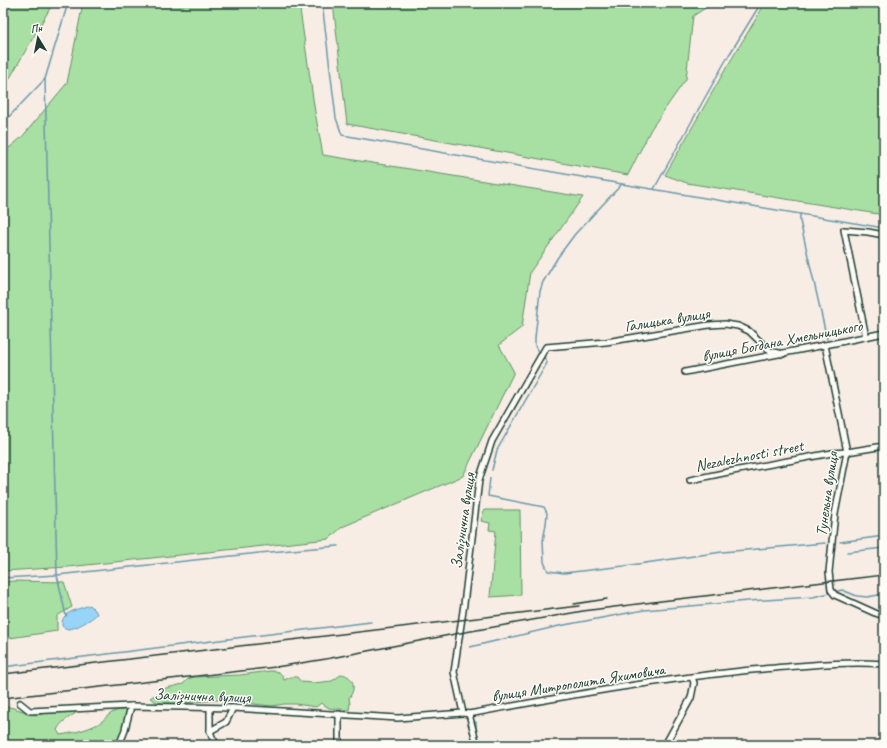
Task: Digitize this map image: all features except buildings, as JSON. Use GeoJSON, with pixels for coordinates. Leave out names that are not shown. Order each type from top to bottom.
{"type":"FeatureCollection","features":[{"type":"Feature","properties":{"kind":"street"},"geometry":{"type":"LineString","coordinates":[[866,337],[844,230],[884,235]]}},
{"type":"Feature","properties":{"kind":"street","name":"Галицька вулиця"},"geometry":{"type":"LineString","coordinates":[[546,347],[606,342],[709,325],[725,324],[738,326],[748,331],[770,351],[783,354]]}},
{"type":"Feature","properties":{"kind":"street","name":"вулиця Богдана Хмельницького"},"geometry":{"type":"LineString","coordinates":[[685,372],[825,346],[884,333]]}},
{"type":"Feature","properties":{"kind":"street","name":"Тунельна вулиця"},"geometry":{"type":"LineString","coordinates":[[825,346],[847,452],[835,514],[830,575],[831,590],[835,595],[884,616]]}},
{"type":"Feature","properties":{"kind":"street","name":"Залізнична вулиця"},"geometry":{"type":"LineString","coordinates":[[477,745],[454,672],[479,480],[492,441],[546,347]]}},
{"type":"Feature","properties":{"kind":"street","name":"Nezalezhnosti street"},"geometry":{"type":"LineString","coordinates":[[690,480],[824,454],[884,446]]}},
{"type":"Feature","properties":{"kind":"street","name":"вулиця Митрополита Яхимовича"},"geometry":{"type":"LineString","coordinates":[[466,713],[590,691],[692,676],[818,664],[884,664]]}},
{"type":"Feature","properties":{"kind":"street"},"geometry":{"type":"LineString","coordinates":[[665,745],[691,698],[694,683],[692,676]]}},
{"type":"Feature","properties":{"kind":"street","name":"Залізнична вулиця"},"geometry":{"type":"LineString","coordinates":[[20,703],[30,711],[131,706],[232,708],[398,718],[466,713]]}},
{"type":"Feature","properties":{"kind":"street","name":"Залізнична вулиця"},"geometry":{"type":"LineString","coordinates":[[119,745],[124,733],[131,706]]}},
{"type":"Feature","properties":{"kind":"street"},"geometry":{"type":"LineString","coordinates":[[210,708],[210,731],[212,738],[217,745]]}},
{"type":"Feature","properties":{"kind":"street"},"geometry":{"type":"LineString","coordinates":[[210,731],[226,722],[232,708]]}},
{"type":"Feature","properties":{"kind":"street"},"geometry":{"type":"LineString","coordinates":[[339,714],[339,745]]}},
{"type":"Feature","properties":{"kind":"green space"},"geometry":{"type":"Polygon","coordinates":[[[3,3],[53,3],[3,90],[3,3]]]}},
{"type":"Feature","properties":{"kind":"green space"},"geometry":{"type":"Polygon","coordinates":[[[83,3],[299,3],[323,155],[583,197],[530,272],[522,327],[499,345],[514,372],[463,476],[342,527],[329,539],[68,567],[3,571],[3,153],[22,137],[67,83],[83,3]]]}},
{"type":"Feature","properties":{"kind":"green space"},"geometry":{"type":"Polygon","coordinates":[[[333,3],[713,3],[693,16],[686,79],[651,129],[628,175],[347,124],[333,3]]]}},
{"type":"Feature","properties":{"kind":"green space"},"geometry":{"type":"Polygon","coordinates":[[[765,3],[884,3],[884,215],[687,183],[665,175],[765,3]]]}},
{"type":"Feature","properties":{"kind":"green space"},"geometry":{"type":"Polygon","coordinates":[[[484,510],[520,510],[521,595],[490,597],[496,531],[489,530],[490,523],[481,521],[484,510]]]}},
{"type":"Feature","properties":{"kind":"green space"},"geometry":{"type":"Polygon","coordinates":[[[3,582],[64,582],[72,607],[57,616],[57,631],[3,639],[3,582]]]}},
{"type":"Feature","properties":{"kind":"green space"},"geometry":{"type":"Polygon","coordinates":[[[270,671],[279,672],[284,680],[291,677],[297,677],[301,682],[313,683],[332,681],[342,674],[350,678],[353,684],[353,691],[349,698],[349,710],[329,708],[321,703],[316,707],[296,704],[272,706],[218,700],[158,703],[150,698],[166,688],[183,684],[188,679],[194,677],[240,675],[270,671]]]}},
{"type":"Feature","properties":{"kind":"green space"},"geometry":{"type":"Polygon","coordinates":[[[3,707],[10,707],[36,715],[75,711],[76,713],[65,720],[57,730],[60,735],[89,728],[98,724],[114,712],[129,709],[118,745],[3,745],[3,707]]]}},
{"type":"Feature","properties":{"kind":"water"},"geometry":{"type":"Polygon","coordinates":[[[90,605],[97,614],[79,626],[71,629],[67,629],[62,626],[63,618],[67,614],[90,605]]]}},
{"type":"Feature","properties":{"kind":"waterway"},"geometry":{"type":"LineString","coordinates":[[3,123],[45,79],[68,3]]}},
{"type":"Feature","properties":{"kind":"waterway"},"geometry":{"type":"LineString","coordinates":[[322,3],[336,118],[342,135],[884,228]]}},
{"type":"Feature","properties":{"kind":"waterway"},"geometry":{"type":"LineString","coordinates":[[654,189],[726,60],[761,3]]}},
{"type":"Feature","properties":{"kind":"waterway"},"geometry":{"type":"LineString","coordinates":[[45,79],[57,575],[66,616]]}},
{"type":"Feature","properties":{"kind":"waterway"},"geometry":{"type":"LineString","coordinates":[[538,352],[535,346],[535,338],[540,291],[543,282],[558,257],[575,234],[622,184]]}},
{"type":"Feature","properties":{"kind":"waterway"},"geometry":{"type":"LineString","coordinates":[[800,214],[800,221],[827,339]]}},
{"type":"Feature","properties":{"kind":"waterway"},"geometry":{"type":"LineString","coordinates":[[492,470],[497,450],[547,363],[544,357]]}},
{"type":"Feature","properties":{"kind":"waterway"},"geometry":{"type":"LineString","coordinates":[[490,478],[488,496],[544,507],[547,513],[543,541],[544,562],[548,571],[564,573],[722,552],[825,543]]}},
{"type":"Feature","properties":{"kind":"waterway"},"geometry":{"type":"LineString","coordinates":[[840,542],[884,536]]}},
{"type":"Feature","properties":{"kind":"waterway"},"geometry":{"type":"LineString","coordinates":[[3,578],[57,575],[338,546]]}},
{"type":"Feature","properties":{"kind":"waterway"},"geometry":{"type":"LineString","coordinates":[[847,552],[884,548]]}},
{"type":"Feature","properties":{"kind":"waterway"},"geometry":{"type":"LineString","coordinates":[[470,647],[559,626],[644,610],[813,597],[842,590],[857,596],[867,597],[884,594]]}},
{"type":"Feature","properties":{"kind":"waterway"},"geometry":{"type":"LineString","coordinates":[[3,667],[371,622]]}},
{"type":"Feature","properties":{"kind":"waterway"},"geometry":{"type":"LineString","coordinates":[[476,722],[476,732]]}},
{"type":"Feature","properties":{"kind":"waterway"},"geometry":{"type":"LineString","coordinates":[[478,739],[480,745]]}},
{"type":"Feature","properties":{"kind":"railway"},"geometry":{"type":"LineString","coordinates":[[3,698],[276,667],[583,611],[884,575]]}},
{"type":"Feature","properties":{"kind":"railway"},"geometry":{"type":"LineString","coordinates":[[574,604],[607,599]]}},
{"type":"Feature","properties":{"kind":"railway"},"geometry":{"type":"LineString","coordinates":[[3,674],[579,606]]}}]}
